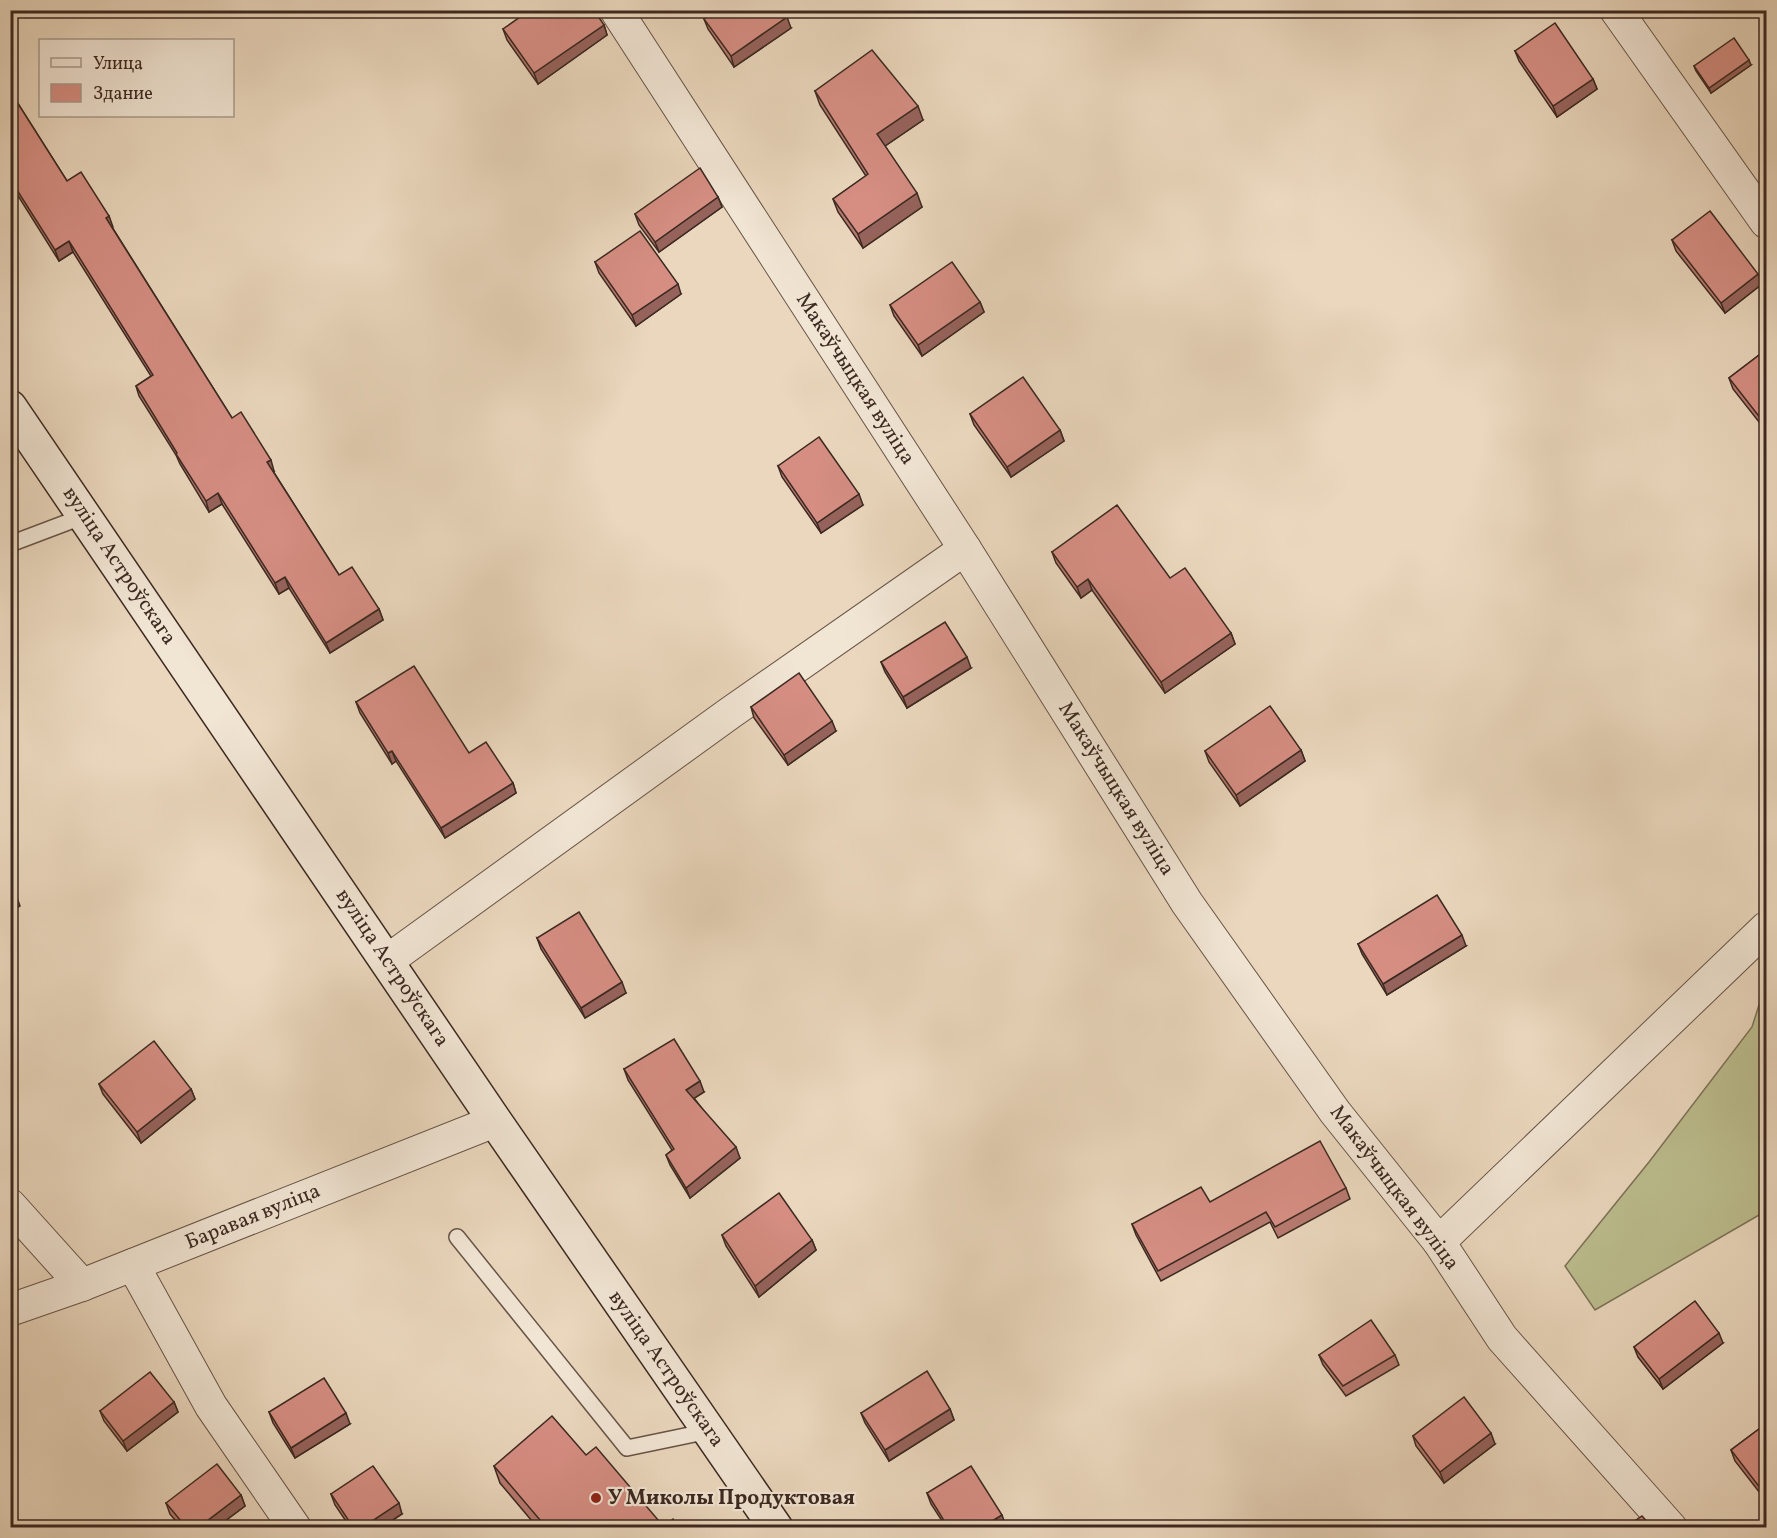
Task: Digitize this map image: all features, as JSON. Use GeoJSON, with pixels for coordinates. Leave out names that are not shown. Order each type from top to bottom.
{"type":"FeatureCollection","features":[{"type":"Feature","properties":{"kind":"street","name":"Макаўчыцкая вуліца"},"geometry":{"type":"LineString","coordinates":[[616,10],[965,549],[1187,903],[1335,1112],[1439,1242],[1502,1338],[1671,1527]]}},
{"type":"Feature","properties":{"kind":"street"},"geometry":{"type":"LineString","coordinates":[[1616,10],[1767,222]]}},
{"type":"Feature","properties":{"kind":"street","name":"вуліца Астроўскага"},"geometry":{"type":"LineString","coordinates":[[10,407],[495,1121],[776,1527]]}},
{"type":"Feature","properties":{"kind":"street"},"geometry":{"type":"LineString","coordinates":[[387,961],[730,713],[965,549]]}},
{"type":"Feature","properties":{"kind":"street"},"geometry":{"type":"LineString","coordinates":[[1439,1242],[1767,928]]}},
{"type":"Feature","properties":{"kind":"street","name":"Баравая вуліца"},"geometry":{"type":"LineString","coordinates":[[10,1310],[82,1285],[495,1121]]}},
{"type":"Feature","properties":{"kind":"street"},"geometry":{"type":"LineString","coordinates":[[10,1205],[82,1285]]}},
{"type":"Feature","properties":{"kind":"street"},"geometry":{"type":"LineString","coordinates":[[133,1265],[211,1406],[296,1527]]}},
{"type":"Feature","properties":{"kind":"lane"},"geometry":{"type":"LineString","coordinates":[[10,544],[84,516]]}},
{"type":"Feature","properties":{"kind":"lane"},"geometry":{"type":"LineString","coordinates":[[457,1237],[627,1448],[709,1431]]}},
{"type":"Feature","properties":{"kind":"green space"},"geometry":{"type":"Polygon","coordinates":[[[1766,983],[1766,1211],[1595,1310],[1565,1266],[1649,1162],[1752,1027],[1766,983]]]}},
{"type":"Feature","properties":{"kind":"building"},"geometry":{"type":"Polygon","coordinates":[[[530,10],[594,10],[604,25],[534,73],[503,29],[530,10]]]}},
{"type":"Feature","properties":{"kind":"building"},"geometry":{"type":"Polygon","coordinates":[[[716,10],[782,10],[787,17],[731,56],[704,19],[716,10]]]}},
{"type":"Feature","properties":{"kind":"building"},"geometry":{"type":"Polygon","coordinates":[[[1555,23],[1593,79],[1553,106],[1515,51],[1555,23]]]}},
{"type":"Feature","properties":{"kind":"building"},"geometry":{"type":"Polygon","coordinates":[[[1734,38],[1749,60],[1709,88],[1694,66],[1734,38]]]}},
{"type":"Feature","properties":{"kind":"building"},"geometry":{"type":"Polygon","coordinates":[[[872,50],[918,106],[877,134],[917,193],[858,234],[833,199],[868,174],[815,91],[872,50]]]}},
{"type":"Feature","properties":{"kind":"building"},"geometry":{"type":"Polygon","coordinates":[[[10,91],[67,181],[81,172],[109,216],[106,218],[232,418],[241,412],[271,460],[267,462],[339,575],[352,567],[379,609],[326,643],[285,577],[275,583],[218,493],[206,501],[136,386],[153,375],[69,241],[55,250],[10,179],[10,91]]]}},
{"type":"Feature","properties":{"kind":"building"},"geometry":{"type":"Polygon","coordinates":[[[700,168],[718,197],[655,242],[635,214],[700,168]]]}},
{"type":"Feature","properties":{"kind":"building"},"geometry":{"type":"Polygon","coordinates":[[[1710,211],[1758,274],[1721,303],[1672,240],[1710,211]]]}},
{"type":"Feature","properties":{"kind":"building"},"geometry":{"type":"Polygon","coordinates":[[[640,231],[678,284],[632,315],[595,262],[640,231]]]}},
{"type":"Feature","properties":{"kind":"building"},"geometry":{"type":"Polygon","coordinates":[[[952,262],[980,302],[918,345],[890,305],[952,262]]]}},
{"type":"Feature","properties":{"kind":"building"},"geometry":{"type":"Polygon","coordinates":[[[1767,349],[1767,423],[1765,424],[1729,378],[1767,349]]]}},
{"type":"Feature","properties":{"kind":"building"},"geometry":{"type":"Polygon","coordinates":[[[1023,377],[1060,430],[1007,467],[970,414],[1023,377]]]}},
{"type":"Feature","properties":{"kind":"building"},"geometry":{"type":"Polygon","coordinates":[[[819,437],[859,494],[817,523],[778,466],[819,437]]]}},
{"type":"Feature","properties":{"kind":"building"},"geometry":{"type":"Polygon","coordinates":[[[1117,505],[1170,578],[1185,568],[1231,633],[1161,682],[1088,579],[1077,587],[1052,552],[1117,505]]]}},
{"type":"Feature","properties":{"kind":"building"},"geometry":{"type":"Polygon","coordinates":[[[945,622],[967,657],[903,697],[881,662],[945,622]]]}},
{"type":"Feature","properties":{"kind":"building"},"geometry":{"type":"Polygon","coordinates":[[[414,666],[469,753],[486,742],[513,783],[441,828],[392,751],[388,753],[356,702],[414,666]]]}},
{"type":"Feature","properties":{"kind":"building"},"geometry":{"type":"Polygon","coordinates":[[[799,673],[832,721],[784,755],[751,707],[799,673]]]}},
{"type":"Feature","properties":{"kind":"building"},"geometry":{"type":"Polygon","coordinates":[[[1270,706],[1301,750],[1236,795],[1205,751],[1270,706]]]}},
{"type":"Feature","properties":{"kind":"building"},"geometry":{"type":"Polygon","coordinates":[[[10,888],[16,895],[10,900],[10,888]]]}},
{"type":"Feature","properties":{"kind":"building"},"geometry":{"type":"Polygon","coordinates":[[[1437,895],[1462,935],[1383,984],[1358,944],[1437,895]]]}},
{"type":"Feature","properties":{"kind":"building"},"geometry":{"type":"Polygon","coordinates":[[[579,912],[622,982],[581,1008],[537,938],[579,912]]]}},
{"type":"Feature","properties":{"kind":"building"},"geometry":{"type":"Polygon","coordinates":[[[674,1039],[700,1081],[686,1090],[736,1147],[686,1188],[666,1155],[674,1149],[624,1069],[674,1039]]]}},
{"type":"Feature","properties":{"kind":"building"},"geometry":{"type":"Polygon","coordinates":[[[154,1041],[191,1089],[137,1132],[99,1084],[154,1041]]]}},
{"type":"Feature","properties":{"kind":"building"},"geometry":{"type":"Polygon","coordinates":[[[1320,1141],[1346,1188],[1275,1227],[1266,1212],[1158,1271],[1132,1224],[1201,1187],[1210,1202],[1320,1141]]]}},
{"type":"Feature","properties":{"kind":"building"},"geometry":{"type":"Polygon","coordinates":[[[779,1193],[812,1240],[755,1286],[722,1235],[779,1193]]]}},
{"type":"Feature","properties":{"kind":"building"},"geometry":{"type":"Polygon","coordinates":[[[1695,1301],[1719,1333],[1659,1379],[1634,1347],[1695,1301]]]}},
{"type":"Feature","properties":{"kind":"building"},"geometry":{"type":"Polygon","coordinates":[[[1371,1320],[1395,1355],[1343,1386],[1319,1355],[1371,1320]]]}},
{"type":"Feature","properties":{"kind":"building"},"geometry":{"type":"Polygon","coordinates":[[[927,1371],[950,1409],[885,1450],[861,1413],[927,1371]]]}},
{"type":"Feature","properties":{"kind":"building"},"geometry":{"type":"Polygon","coordinates":[[[150,1372],[174,1402],[123,1441],[100,1411],[150,1372]]]}},
{"type":"Feature","properties":{"kind":"building"},"geometry":{"type":"Polygon","coordinates":[[[324,1378],[346,1413],[291,1448],[269,1412],[324,1378]]]}},
{"type":"Feature","properties":{"kind":"building"},"geometry":{"type":"Polygon","coordinates":[[[1464,1397],[1491,1433],[1440,1472],[1413,1436],[1464,1397]]]}},
{"type":"Feature","properties":{"kind":"building"},"geometry":{"type":"Polygon","coordinates":[[[552,1416],[586,1455],[596,1447],[664,1527],[546,1527],[494,1466],[552,1416]]]}},
{"type":"Feature","properties":{"kind":"building"},"geometry":{"type":"Polygon","coordinates":[[[1767,1423],[1767,1497],[1731,1450],[1767,1423]]]}},
{"type":"Feature","properties":{"kind":"building"},"geometry":{"type":"Polygon","coordinates":[[[217,1464],[241,1495],[199,1527],[186,1527],[166,1503],[217,1464]]]}},
{"type":"Feature","properties":{"kind":"building"},"geometry":{"type":"Polygon","coordinates":[[[373,1466],[399,1503],[363,1527],[353,1527],[331,1494],[373,1466]]]}},
{"type":"Feature","properties":{"kind":"building"},"geometry":{"type":"Polygon","coordinates":[[[971,1466],[1002,1515],[982,1527],[948,1527],[927,1493],[971,1466]]]}},
{"type":"Feature","properties":{"kind":"building"},"geometry":{"type":"Polygon","coordinates":[[[1642,1516],[1652,1527],[1626,1527],[1642,1516]]]}},
{"type":"Feature","properties":{"kind":"building"},"geometry":{"type":"Polygon","coordinates":[[[673,1519],[680,1527],[664,1527],[673,1519]]]}},
{"type":"Feature","properties":{"kind":"place","name":"У Миколы Продуктовая"},"geometry":{"type":"Point","coordinates":[596,1498]}}]}
